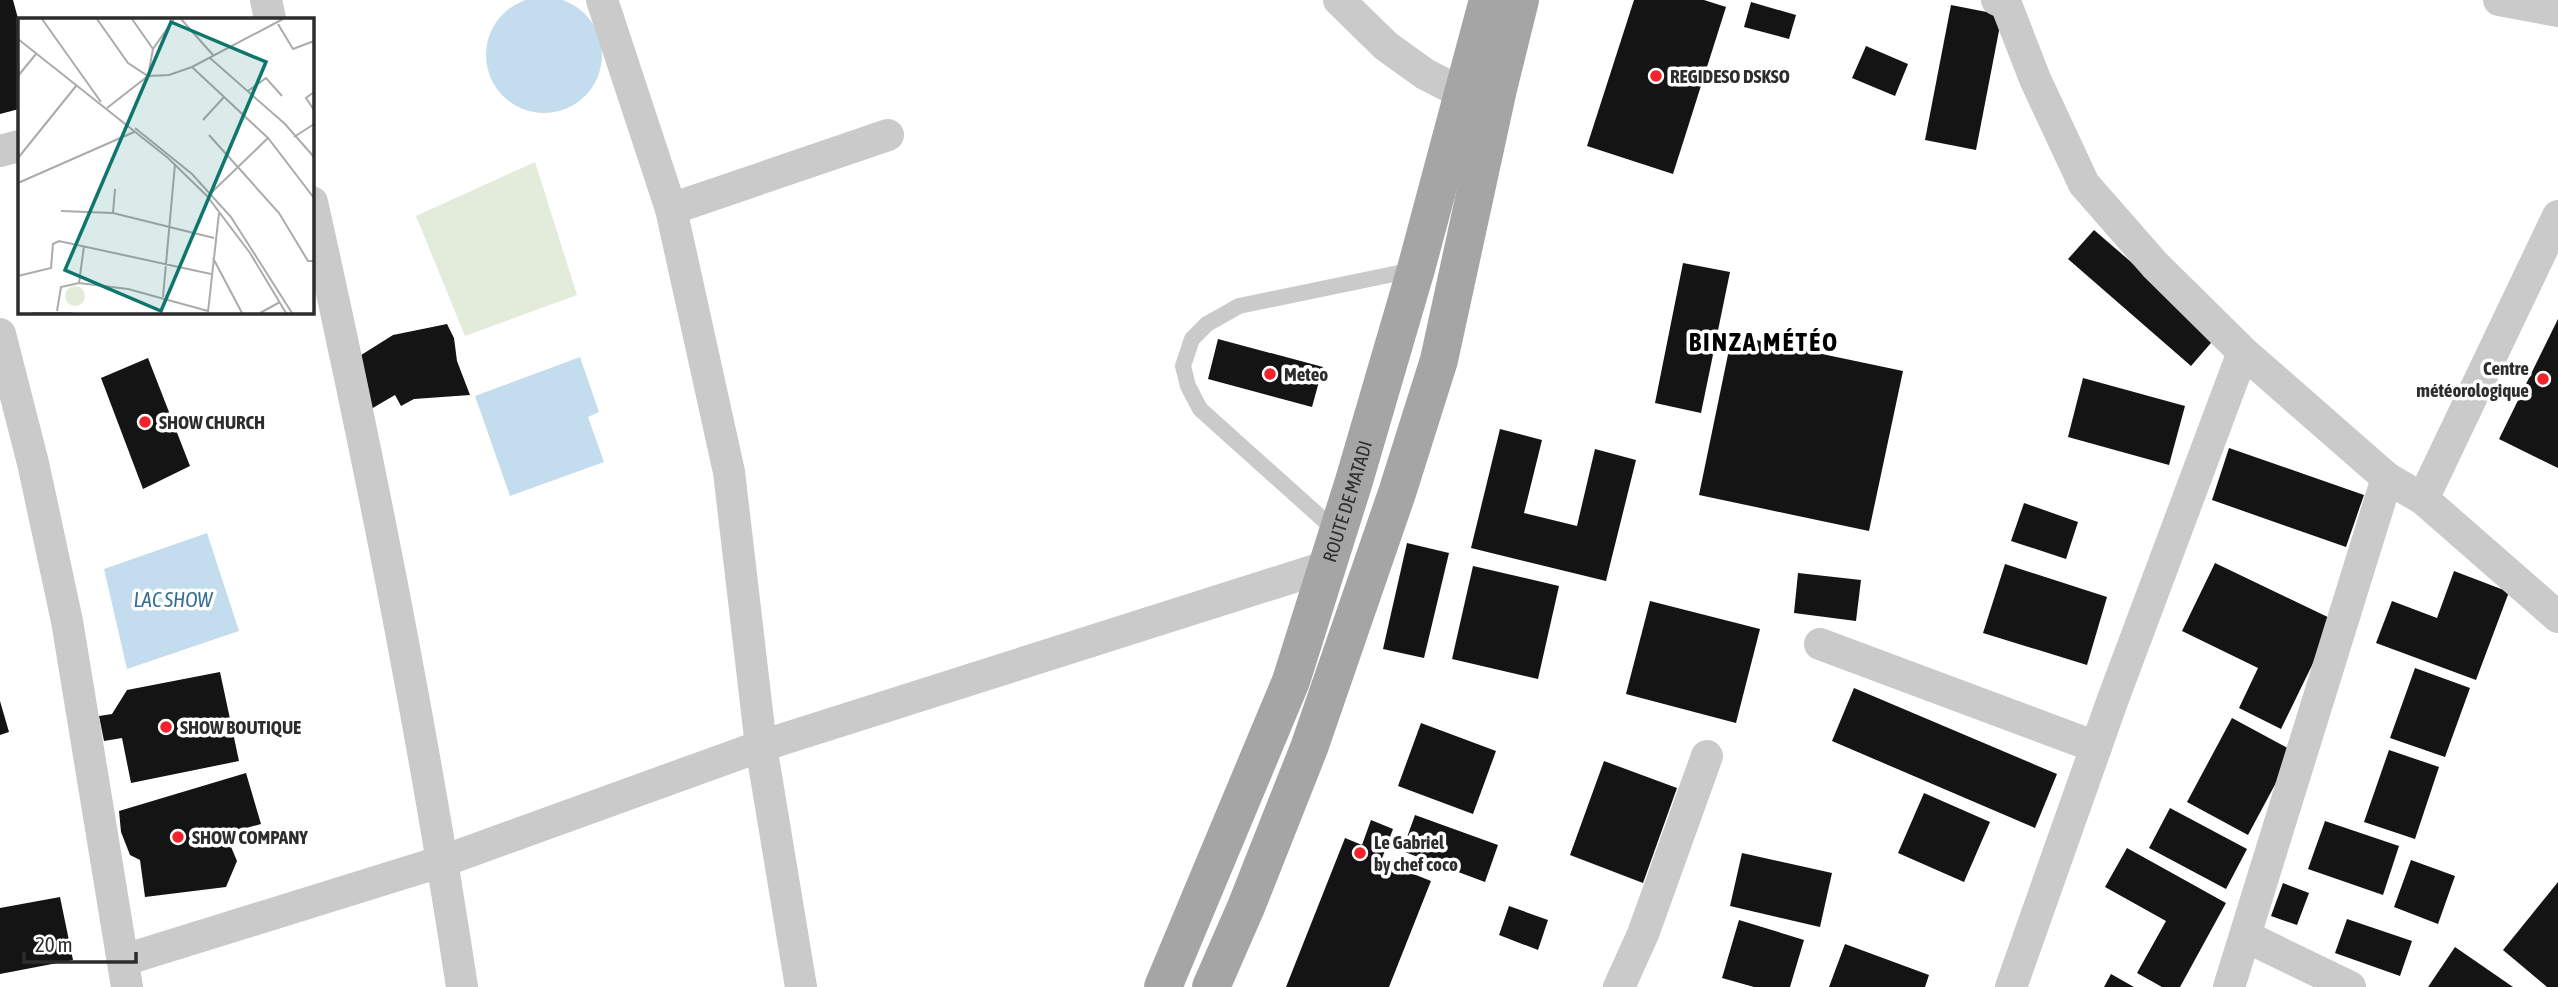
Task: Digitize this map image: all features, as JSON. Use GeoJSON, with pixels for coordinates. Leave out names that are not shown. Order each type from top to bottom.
{"type":"FeatureCollection","features":[{"type":"Feature","properties":{"kind":"main road","name":"ROUTE DE MATADI"},"geometry":{"type":"LineString","coordinates":[[1163,987],[1291,681],[1354,481],[1416,269],[1488,0]]}},
{"type":"Feature","properties":{"kind":"main road"},"geometry":{"type":"LineString","coordinates":[[1211,987],[1309,748],[1397,493],[1439,360],[1520,0]]}},
{"type":"Feature","properties":{"kind":"main road"},"geometry":{"type":"LineString","coordinates":[[1354,481],[1397,493]]}},
{"type":"Feature","properties":{"kind":"street"},"geometry":{"type":"LineString","coordinates":[[266,0],[270,18]]}},
{"type":"Feature","properties":{"kind":"street"},"geometry":{"type":"LineString","coordinates":[[601,0],[671,208],[729,472],[761,746],[802,987]]}},
{"type":"Feature","properties":{"kind":"street"},"geometry":{"type":"LineString","coordinates":[[1339,0],[1386,46],[1425,74],[1462,93]]}},
{"type":"Feature","properties":{"kind":"street"},"geometry":{"type":"LineString","coordinates":[[2499,0],[2558,11]]}},
{"type":"Feature","properties":{"kind":"street"},"geometry":{"type":"LineString","coordinates":[[2007,1],[2035,79],[2084,184],[2155,265],[2243,352],[2387,478],[2423,499],[2558,617]]}},
{"type":"Feature","properties":{"kind":"street"},"geometry":{"type":"LineString","coordinates":[[671,208],[888,135]]}},
{"type":"Feature","properties":{"kind":"street"},"geometry":{"type":"LineString","coordinates":[[0,151],[18,146]]}},
{"type":"Feature","properties":{"kind":"street"},"geometry":{"type":"LineString","coordinates":[[313,206],[341,331],[403,644],[443,861],[462,987]]}},
{"type":"Feature","properties":{"kind":"street"},"geometry":{"type":"LineString","coordinates":[[2423,499],[2558,216]]}},
{"type":"Feature","properties":{"kind":"street"},"geometry":{"type":"LineString","coordinates":[[0,334],[33,463],[67,621],[126,973],[761,746],[1333,550]]}},
{"type":"Feature","properties":{"kind":"street"},"geometry":{"type":"LineString","coordinates":[[2011,987],[2096,747],[2243,352]]}},
{"type":"Feature","properties":{"kind":"street"},"geometry":{"type":"LineString","coordinates":[[2229,987],[2387,478]]}},
{"type":"Feature","properties":{"kind":"street"},"geometry":{"type":"LineString","coordinates":[[1820,644],[2096,747]]}},
{"type":"Feature","properties":{"kind":"street"},"geometry":{"type":"LineString","coordinates":[[1619,987],[1643,934],[1707,756]]}},
{"type":"Feature","properties":{"kind":"street"},"geometry":{"type":"LineString","coordinates":[[2245,936],[2350,987]]}},
{"type":"Feature","properties":{"kind":"lane"},"geometry":{"type":"LineString","coordinates":[[1333,550],[1200,409],[1188,386],[1183,366],[1192,338],[1207,324],[1239,306],[1416,269]]}},
{"type":"Feature","properties":{"kind":"green space"},"geometry":{"type":"Polygon","coordinates":[[[535,162],[577,295],[465,336],[416,216],[535,162]]]}},
{"type":"Feature","properties":{"kind":"water"},"geometry":{"type":"Polygon","coordinates":[[[529,-1],[559,-1],[576,7],[592,23],[601,44],[601,66],[592,87],[576,103],[555,112],[533,112],[512,103],[496,87],[487,66],[487,44],[496,23],[512,7],[529,-1]]]}},
{"type":"Feature","properties":{"kind":"water"},"geometry":{"type":"Polygon","coordinates":[[[580,357],[599,412],[588,417],[604,462],[510,496],[475,396],[580,357]]]}},
{"type":"Feature","properties":{"kind":"water","name":"LAC SHOW"},"geometry":{"type":"Polygon","coordinates":[[[207,533],[239,631],[127,669],[104,569],[207,533]]]}},
{"type":"Feature","properties":{"kind":"building"},"geometry":{"type":"Polygon","coordinates":[[[0,0],[13,0],[18,18],[18,109],[0,114],[0,0]]]}},
{"type":"Feature","properties":{"kind":"building","name":"REGIDESO DSKSO"},"geometry":{"type":"Polygon","coordinates":[[[1634,0],[1704,0],[1726,7],[1673,174],[1587,146],[1634,0]]]}},
{"type":"Feature","properties":{"kind":"building"},"geometry":{"type":"Polygon","coordinates":[[[1751,2],[1796,15],[1789,39],[1744,27],[1751,2]]]}},
{"type":"Feature","properties":{"kind":"building"},"geometry":{"type":"Polygon","coordinates":[[[1951,5],[2002,15],[1976,150],[1925,140],[1951,5]]]}},
{"type":"Feature","properties":{"kind":"building"},"geometry":{"type":"Polygon","coordinates":[[[1866,46],[1908,64],[1895,96],[1852,78],[1866,46]]]}},
{"type":"Feature","properties":{"kind":"building"},"geometry":{"type":"Polygon","coordinates":[[[2094,230],[2217,336],[2191,366],[2068,259],[2094,230]]]}},
{"type":"Feature","properties":{"kind":"building"},"geometry":{"type":"Polygon","coordinates":[[[1683,263],[1730,272],[1701,413],[1655,403],[1683,263]]]}},
{"type":"Feature","properties":{"kind":"building","name":"Centre météorologique"},"geometry":{"type":"Polygon","coordinates":[[[2558,319],[2558,468],[2499,439],[2558,319]]]}},
{"type":"Feature","properties":{"kind":"building"},"geometry":{"type":"Polygon","coordinates":[[[447,324],[454,338],[457,361],[470,395],[414,399],[401,406],[395,395],[371,409],[358,357],[393,335],[447,324]]]}},
{"type":"Feature","properties":{"kind":"building"},"geometry":{"type":"Polygon","coordinates":[[[1732,335],[1903,371],[1869,531],[1699,495],[1732,335]]]}},
{"type":"Feature","properties":{"kind":"building"},"geometry":{"type":"Polygon","coordinates":[[[1218,339],[1323,367],[1312,407],[1208,379],[1218,339]]]}},
{"type":"Feature","properties":{"kind":"building","name":"SHOW CHURCH"},"geometry":{"type":"Polygon","coordinates":[[[148,358],[190,466],[143,489],[101,378],[148,358]]]}},
{"type":"Feature","properties":{"kind":"building"},"geometry":{"type":"Polygon","coordinates":[[[2083,378],[2185,406],[2169,465],[2068,437],[2083,378]]]}},
{"type":"Feature","properties":{"kind":"building"},"geometry":{"type":"Polygon","coordinates":[[[1500,429],[1542,440],[1524,513],[1577,526],[1595,449],[1636,460],[1606,581],[1471,548],[1500,429]]]}},
{"type":"Feature","properties":{"kind":"building"},"geometry":{"type":"Polygon","coordinates":[[[2229,448],[2364,495],[2346,547],[2212,500],[2229,448]]]}},
{"type":"Feature","properties":{"kind":"building"},"geometry":{"type":"Polygon","coordinates":[[[2024,503],[2078,522],[2066,559],[2011,541],[2024,503]]]}},
{"type":"Feature","properties":{"kind":"building"},"geometry":{"type":"Polygon","coordinates":[[[1407,543],[1449,553],[1424,658],[1383,649],[1407,543]]]}},
{"type":"Feature","properties":{"kind":"building"},"geometry":{"type":"Polygon","coordinates":[[[2215,563],[2334,620],[2281,729],[2239,708],[2258,668],[2182,631],[2215,563]]]}},
{"type":"Feature","properties":{"kind":"building"},"geometry":{"type":"Polygon","coordinates":[[[2005,564],[2107,597],[2087,665],[1983,633],[2005,564]]]}},
{"type":"Feature","properties":{"kind":"building"},"geometry":{"type":"Polygon","coordinates":[[[1473,566],[1559,586],[1538,679],[1452,659],[1473,566]]]}},
{"type":"Feature","properties":{"kind":"building"},"geometry":{"type":"Polygon","coordinates":[[[2454,571],[2509,592],[2476,680],[2376,643],[2392,601],[2437,618],[2454,571]]]}},
{"type":"Feature","properties":{"kind":"building"},"geometry":{"type":"Polygon","coordinates":[[[1798,573],[1861,580],[1856,621],[1794,613],[1798,573]]]}},
{"type":"Feature","properties":{"kind":"building"},"geometry":{"type":"Polygon","coordinates":[[[1650,601],[1760,629],[1736,723],[1626,694],[1650,601]]]}},
{"type":"Feature","properties":{"kind":"building"},"geometry":{"type":"Polygon","coordinates":[[[2415,668],[2470,688],[2445,757],[2390,738],[2415,668]]]}},
{"type":"Feature","properties":{"kind":"building","name":"SHOW BOUTIQUE"},"geometry":{"type":"Polygon","coordinates":[[[220,672],[239,761],[131,783],[122,738],[104,741],[99,716],[112,714],[127,690],[220,672]]]}},
{"type":"Feature","properties":{"kind":"building"},"geometry":{"type":"Polygon","coordinates":[[[1854,688],[2057,774],[2035,828],[1832,741],[1854,688]]]}},
{"type":"Feature","properties":{"kind":"building"},"geometry":{"type":"Polygon","coordinates":[[[0,701],[9,732],[0,735],[0,701]]]}},
{"type":"Feature","properties":{"kind":"building"},"geometry":{"type":"Polygon","coordinates":[[[2232,718],[2293,751],[2248,835],[2187,802],[2232,718]]]}},
{"type":"Feature","properties":{"kind":"building"},"geometry":{"type":"Polygon","coordinates":[[[1421,723],[1496,751],[1473,814],[1398,786],[1421,723]]]}},
{"type":"Feature","properties":{"kind":"building"},"geometry":{"type":"Polygon","coordinates":[[[2389,750],[2439,767],[2415,839],[2364,822],[2389,750]]]}},
{"type":"Feature","properties":{"kind":"building"},"geometry":{"type":"Polygon","coordinates":[[[1604,761],[1677,788],[1643,883],[1570,855],[1604,761]]]}},
{"type":"Feature","properties":{"kind":"building","name":"SHOW COMPANY"},"geometry":{"type":"Polygon","coordinates":[[[246,773],[261,824],[239,830],[229,842],[237,861],[226,887],[145,897],[140,860],[130,855],[121,832],[119,811],[246,773]]]}},
{"type":"Feature","properties":{"kind":"building"},"geometry":{"type":"Polygon","coordinates":[[[1924,793],[1990,822],[1964,882],[1898,853],[1924,793]]]}},
{"type":"Feature","properties":{"kind":"building"},"geometry":{"type":"Polygon","coordinates":[[[2170,808],[2247,849],[2226,889],[2149,848],[2170,808]]]}},
{"type":"Feature","properties":{"kind":"building"},"geometry":{"type":"Polygon","coordinates":[[[1415,815],[1498,845],[1485,882],[1402,851],[1415,815]]]}},
{"type":"Feature","properties":{"kind":"building"},"geometry":{"type":"Polygon","coordinates":[[[1371,820],[1393,829],[1381,861],[1431,881],[1389,987],[1286,987],[1345,838],[1362,845],[1371,820]]]}},
{"type":"Feature","properties":{"kind":"building"},"geometry":{"type":"Polygon","coordinates":[[[2325,821],[2399,846],[2383,895],[2308,869],[2325,821]]]}},
{"type":"Feature","properties":{"kind":"building"},"geometry":{"type":"Polygon","coordinates":[[[2127,848],[2226,903],[2180,987],[2162,987],[2137,973],[2166,921],[2105,887],[2127,848]]]}},
{"type":"Feature","properties":{"kind":"building"},"geometry":{"type":"Polygon","coordinates":[[[1742,853],[1832,873],[1820,927],[1730,906],[1742,853]]]}},
{"type":"Feature","properties":{"kind":"building"},"geometry":{"type":"Polygon","coordinates":[[[2411,860],[2455,876],[2438,924],[2394,907],[2411,860]]]}},
{"type":"Feature","properties":{"kind":"building"},"geometry":{"type":"Polygon","coordinates":[[[2558,882],[2558,987],[2547,987],[2503,950],[2558,882]]]}},
{"type":"Feature","properties":{"kind":"building"},"geometry":{"type":"Polygon","coordinates":[[[2283,883],[2309,893],[2297,925],[2271,916],[2283,883]]]}},
{"type":"Feature","properties":{"kind":"building"},"geometry":{"type":"Polygon","coordinates":[[[60,897],[73,960],[0,974],[0,908],[60,897]]]}},
{"type":"Feature","properties":{"kind":"building"},"geometry":{"type":"Polygon","coordinates":[[[1509,906],[1548,920],[1538,950],[1499,935],[1509,906]]]}},
{"type":"Feature","properties":{"kind":"building"},"geometry":{"type":"Polygon","coordinates":[[[2347,919],[2412,941],[2400,976],[2335,953],[2347,919]]]}},
{"type":"Feature","properties":{"kind":"building"},"geometry":{"type":"Polygon","coordinates":[[[1739,920],[1804,940],[1790,987],[1754,987],[1722,978],[1739,920]]]}},
{"type":"Feature","properties":{"kind":"building"},"geometry":{"type":"Polygon","coordinates":[[[1845,944],[1929,975],[1925,987],[1829,987],[1845,944]]]}},
{"type":"Feature","properties":{"kind":"building"},"geometry":{"type":"Polygon","coordinates":[[[2455,947],[2513,987],[2428,987],[2455,947]]]}},
{"type":"Feature","properties":{"kind":"building"},"geometry":{"type":"Polygon","coordinates":[[[2111,974],[2134,987],[2104,987],[2111,974]]]}},
{"type":"Feature","properties":{"kind":"place","name":"REGIDESO DSKSO"},"geometry":{"type":"Point","coordinates":[1656,76]}},
{"type":"Feature","properties":{"kind":"place","name":"Meteo"},"geometry":{"type":"Point","coordinates":[1270,374]}},
{"type":"Feature","properties":{"kind":"place","name":"Centre météorologique"},"geometry":{"type":"Point","coordinates":[2543,379]}},
{"type":"Feature","properties":{"kind":"place","name":"SHOW CHURCH"},"geometry":{"type":"Point","coordinates":[145,422]}},
{"type":"Feature","properties":{"kind":"place","name":"SHOW BOUTIQUE"},"geometry":{"type":"Point","coordinates":[166,727]}},
{"type":"Feature","properties":{"kind":"place","name":"SHOW COMPANY"},"geometry":{"type":"Point","coordinates":[178,837]}},
{"type":"Feature","properties":{"kind":"place","name":"Le Gabriel by chef coco"},"geometry":{"type":"Point","coordinates":[1360,853]}},
{"type":"Feature","properties":{"kind":"district","name":"BINZA MÉTÉO"},"geometry":{"type":"Point","coordinates":[1764,342]}}]}
